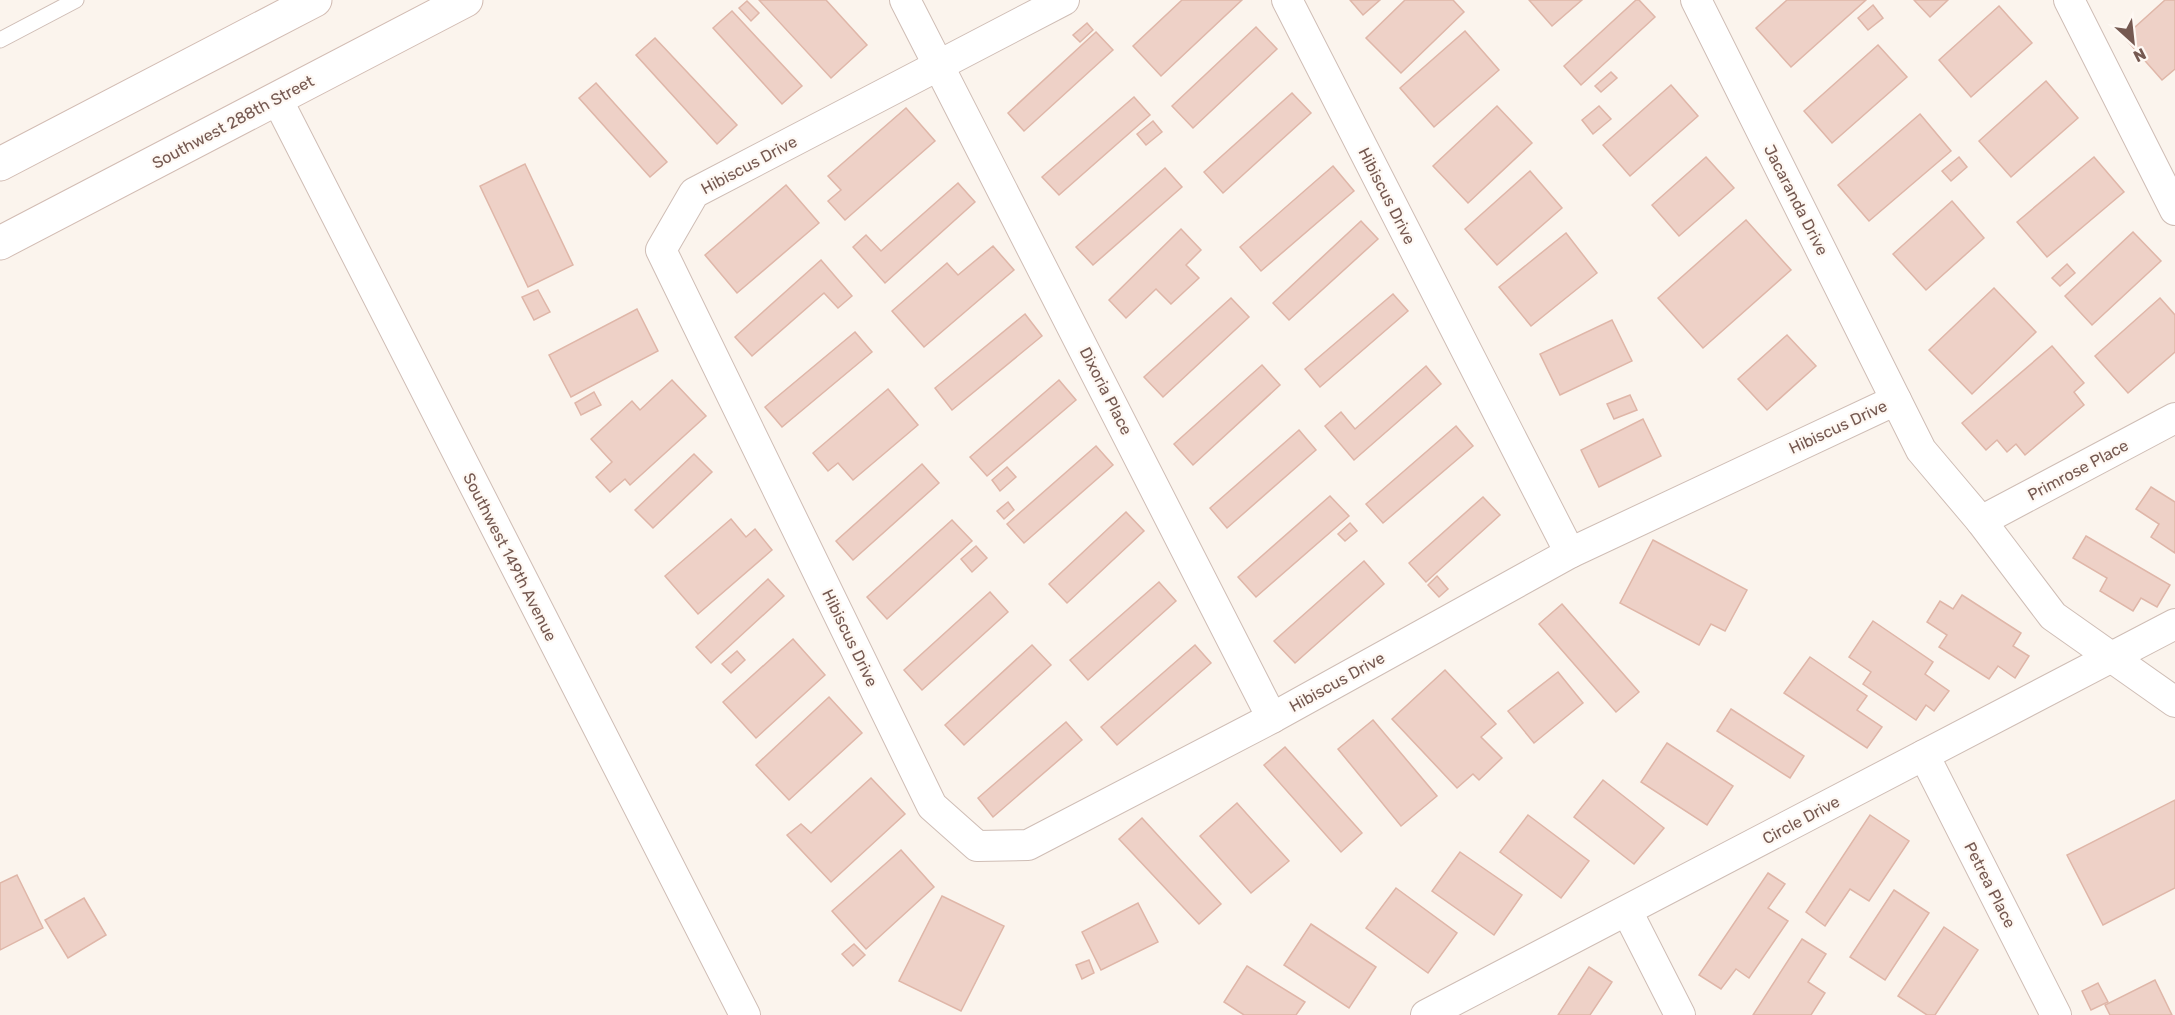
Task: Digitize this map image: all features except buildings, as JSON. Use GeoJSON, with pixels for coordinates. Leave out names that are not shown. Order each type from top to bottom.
{"type":"FeatureCollection","features":[{"type":"Feature","properties":{"kind":"main road"},"geometry":{"type":"LineString","coordinates":[[0,164],[315,0]]}},
{"type":"Feature","properties":{"kind":"main road","name":"Southwest 288th Street"},"geometry":{"type":"LineString","coordinates":[[0,243],[466,0]]}},
{"type":"Feature","properties":{"kind":"street","name":"Dixoria Place"},"geometry":{"type":"LineString","coordinates":[[905,0],[1272,718]]}},
{"type":"Feature","properties":{"kind":"street","name":"Hibiscus Drive"},"geometry":{"type":"LineString","coordinates":[[1064,0],[694,193],[661,250],[932,806],[976,846],[1028,845],[1272,718],[1569,553],[1896,399],[1921,450],[1981,521],[2053,616],[2110,658]]}},
{"type":"Feature","properties":{"kind":"street","name":"Hibiscus Drive"},"geometry":{"type":"LineString","coordinates":[[1287,0],[1569,553]]}},
{"type":"Feature","properties":{"kind":"street","name":"Jacaranda Drive"},"geometry":{"type":"LineString","coordinates":[[1696,0],[1896,399]]}},
{"type":"Feature","properties":{"kind":"street"},"geometry":{"type":"LineString","coordinates":[[2069,0],[2175,210]]}},
{"type":"Feature","properties":{"kind":"street","name":"Southwest 149th Avenue"},"geometry":{"type":"LineString","coordinates":[[277,99],[745,1015]]}},
{"type":"Feature","properties":{"kind":"street","name":"Primrose Place"},"geometry":{"type":"LineString","coordinates":[[1981,521],[2175,418]]}},
{"type":"Feature","properties":{"kind":"street","name":"Circle Drive"},"geometry":{"type":"LineString","coordinates":[[1426,1015],[2175,624]]}},
{"type":"Feature","properties":{"kind":"street"},"geometry":{"type":"LineString","coordinates":[[2110,658],[2175,702]]}},
{"type":"Feature","properties":{"kind":"street","name":"Petrea Place"},"geometry":{"type":"LineString","coordinates":[[1924,756],[2056,1015]]}},
{"type":"Feature","properties":{"kind":"street"},"geometry":{"type":"LineString","coordinates":[[1627,911],[1680,1015]]}},
{"type":"Feature","properties":{"kind":"lane"},"geometry":{"type":"LineString","coordinates":[[0,40],[76,0]]}}]}
